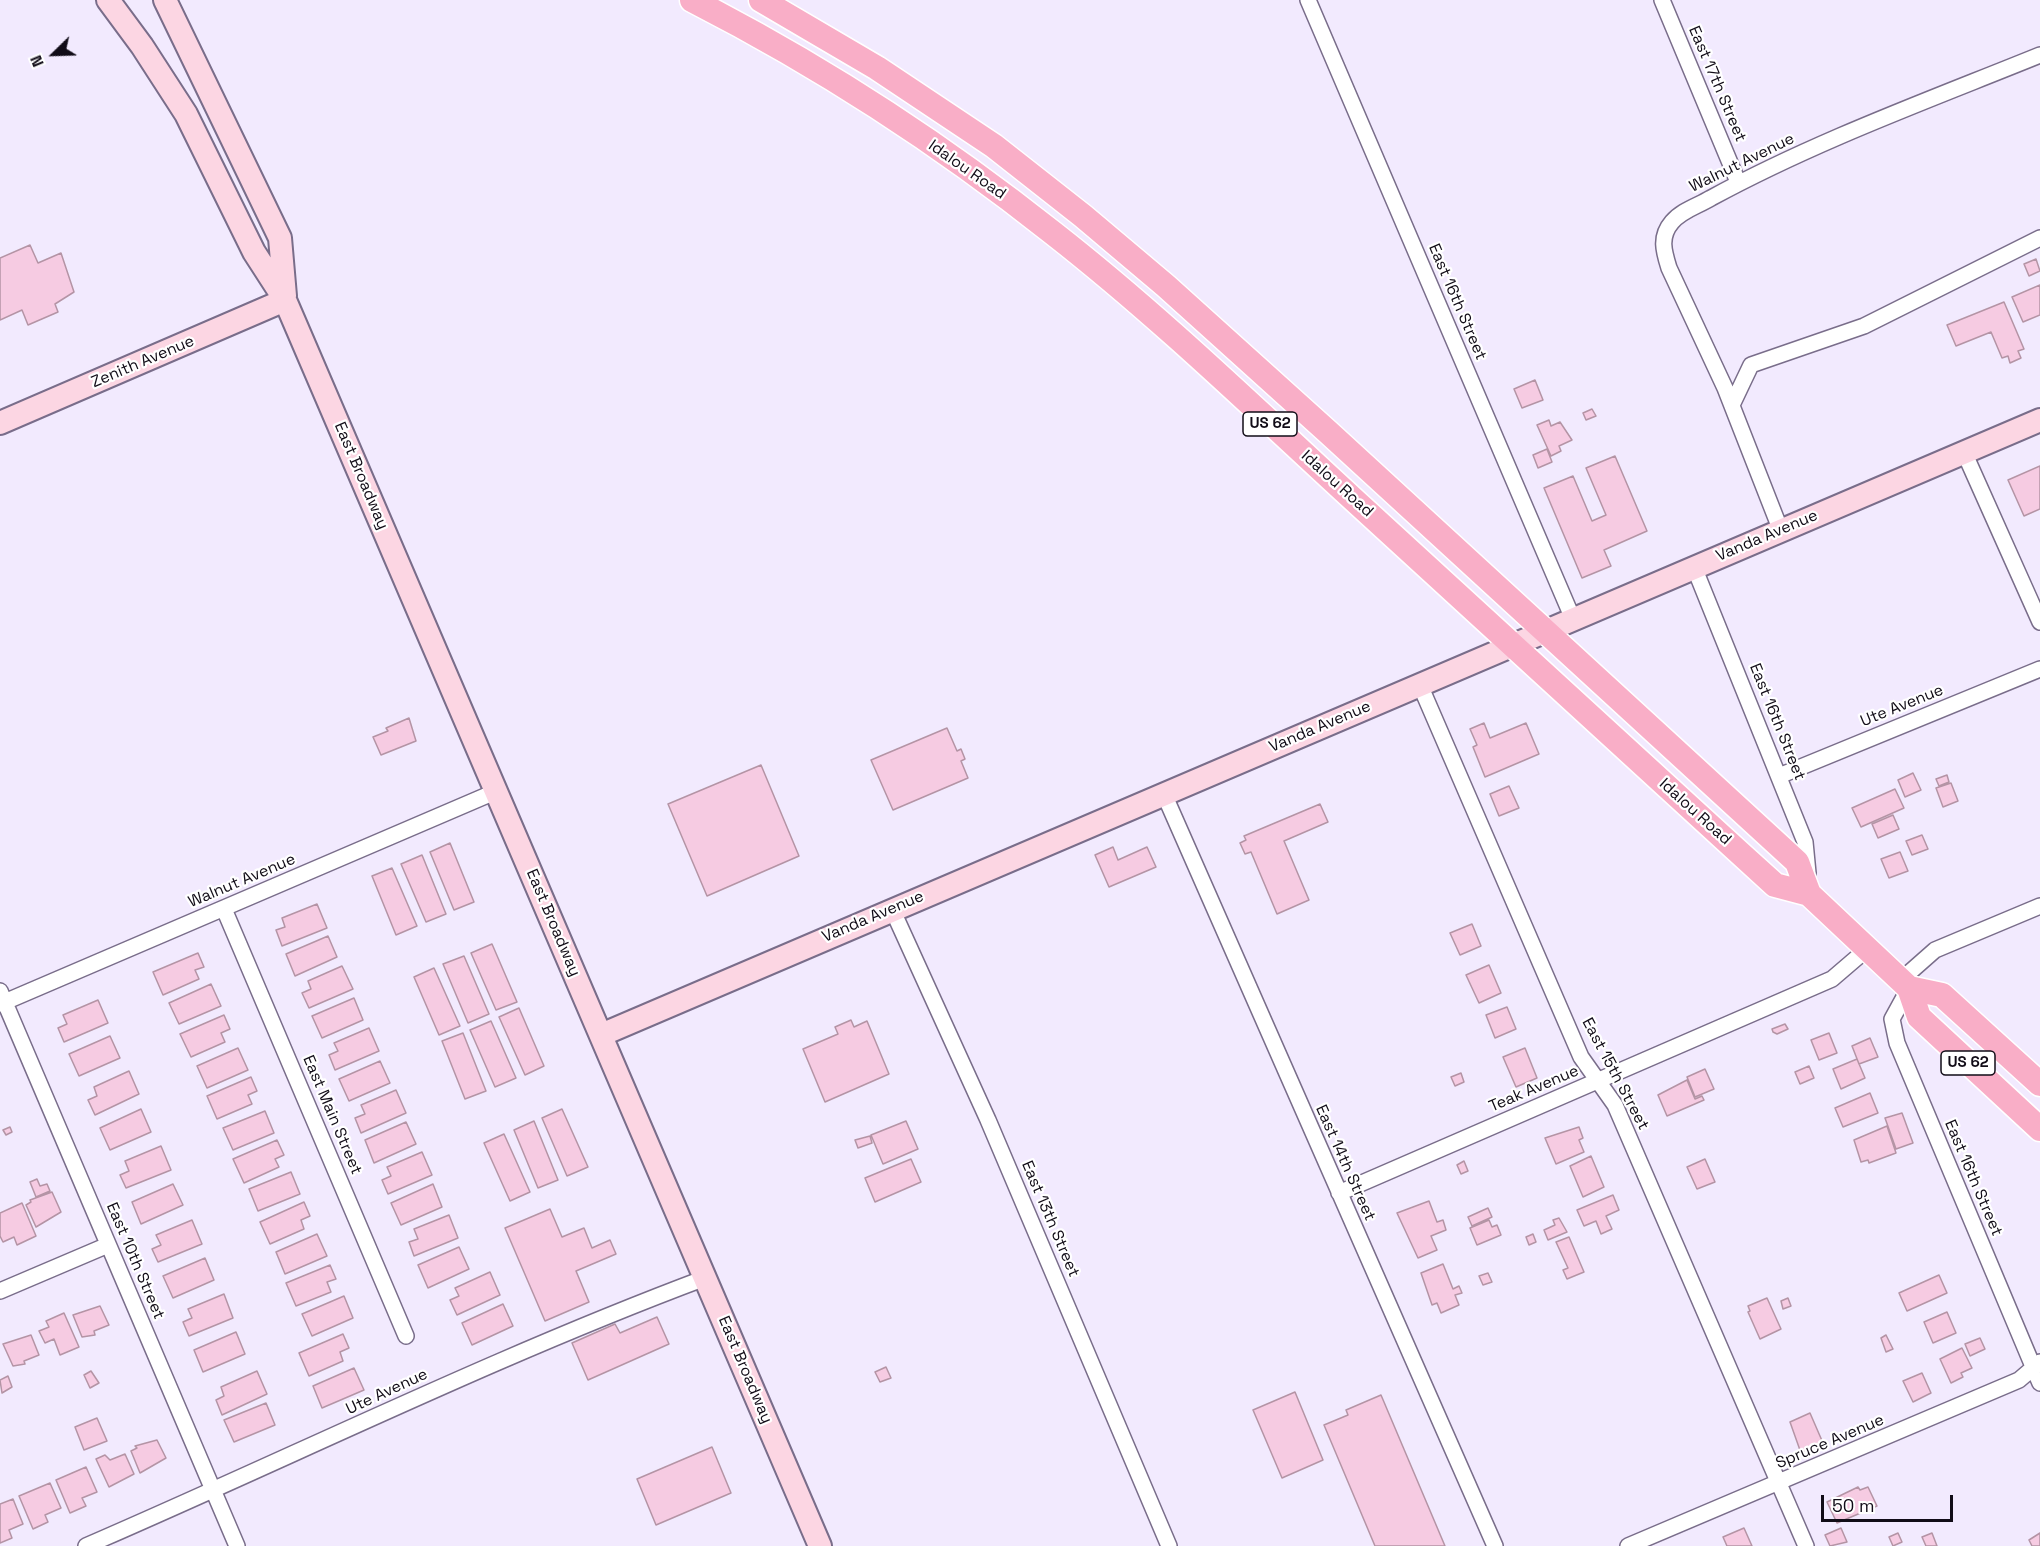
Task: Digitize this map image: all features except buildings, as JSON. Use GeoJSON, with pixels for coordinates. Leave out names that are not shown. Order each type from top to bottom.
{"type":"FeatureCollection","features":[{"type":"Feature","properties":{"kind":"main road","name":"East Broadway"},"geometry":{"type":"LineString","coordinates":[[108,0],[142,45],[186,114],[254,252],[285,300],[820,1546]]}},
{"type":"Feature","properties":{"kind":"main road","name":"East Broadway"},"geometry":{"type":"LineString","coordinates":[[165,0],[280,238],[285,300]]}},
{"type":"Feature","properties":{"kind":"main road","name":"Idalou Road"},"geometry":{"type":"LineString","coordinates":[[692,0],[810,66],[889,116],[974,173],[1052,232],[1169,332],[1775,885],[1809,894]]}},
{"type":"Feature","properties":{"kind":"main road","name":"Idalou Road"},"geometry":{"type":"LineString","coordinates":[[761,0],[877,68],[994,146],[1083,216],[1166,286],[1797,862],[1809,894],[1905,984],[1919,1017],[2040,1129]]}},
{"type":"Feature","properties":{"kind":"main road","name":"Zenith Avenue"},"geometry":{"type":"LineString","coordinates":[[0,423],[285,300]]}},
{"type":"Feature","properties":{"kind":"main road","name":"Vanda Avenue"},"geometry":{"type":"LineString","coordinates":[[601,1035],[2040,420]]}},
{"type":"Feature","properties":{"kind":"main road","name":"US 62"},"geometry":{"type":"LineString","coordinates":[[1905,984],[1942,995],[2040,1084]]}},
{"type":"Feature","properties":{"kind":"street","name":"East 16th Street"},"geometry":{"type":"LineString","coordinates":[[1308,0],[1573,619]]}},
{"type":"Feature","properties":{"kind":"street","name":"East 17th Street"},"geometry":{"type":"LineString","coordinates":[[1662,0],[1738,182]]}},
{"type":"Feature","properties":{"kind":"street","name":"Walnut Avenue"},"geometry":{"type":"LineString","coordinates":[[1781,531],[1732,405],[1663,250],[1664,236],[1672,222],[1690,208],[1738,182],[1888,116],[2040,55]]}},
{"type":"Feature","properties":{"kind":"street"},"geometry":{"type":"LineString","coordinates":[[1732,405],[1751,365],[1864,326],[2040,238]]}},
{"type":"Feature","properties":{"kind":"street"},"geometry":{"type":"LineString","coordinates":[[1964,452],[2040,622]]}},
{"type":"Feature","properties":{"kind":"street","name":"East 16th Street"},"geometry":{"type":"LineString","coordinates":[[1694,567],[1805,842],[1809,894]]}},
{"type":"Feature","properties":{"kind":"street","name":"Ute Avenue"},"geometry":{"type":"LineString","coordinates":[[1779,776],[2040,669]]}},
{"type":"Feature","properties":{"kind":"street","name":"East 15th Street"},"geometry":{"type":"LineString","coordinates":[[1420,685],[1581,1057],[1615,1105],[1806,1546]]}},
{"type":"Feature","properties":{"kind":"street","name":"Walnut Avenue"},"geometry":{"type":"LineString","coordinates":[[2,999],[224,909],[497,791]]}},
{"type":"Feature","properties":{"kind":"street","name":"East 14th Street"},"geometry":{"type":"LineString","coordinates":[[1164,794],[1495,1546]]}},
{"type":"Feature","properties":{"kind":"street"},"geometry":{"type":"LineString","coordinates":[[1905,984],[1935,950],[2040,906]]}},
{"type":"Feature","properties":{"kind":"street","name":"East Main Street"},"geometry":{"type":"LineString","coordinates":[[224,909],[406,1336]]}},
{"type":"Feature","properties":{"kind":"street","name":"East 13th Street"},"geometry":{"type":"LineString","coordinates":[[892,909],[988,1120],[1169,1546]]}},
{"type":"Feature","properties":{"kind":"street","name":"Teak Avenue"},"geometry":{"type":"LineString","coordinates":[[1339,1193],[1832,979],[1867,949]]}},
{"type":"Feature","properties":{"kind":"street","name":"East 16th Street"},"geometry":{"type":"LineString","coordinates":[[1905,984],[1892,1019],[1897,1043],[2038,1371]]}},
{"type":"Feature","properties":{"kind":"street","name":"East 10th Street"},"geometry":{"type":"LineString","coordinates":[[2,999],[237,1546]]}},
{"type":"Feature","properties":{"kind":"street"},"geometry":{"type":"LineString","coordinates":[[0,1291],[108,1245]]}},
{"type":"Feature","properties":{"kind":"street","name":"Ute Avenue"},"geometry":{"type":"LineString","coordinates":[[86,1546],[214,1491],[505,1358],[611,1313],[705,1278]]}},
{"type":"Feature","properties":{"kind":"street","name":"Spruce Avenue"},"geometry":{"type":"LineString","coordinates":[[1628,1546],[2038,1371]]}}]}
